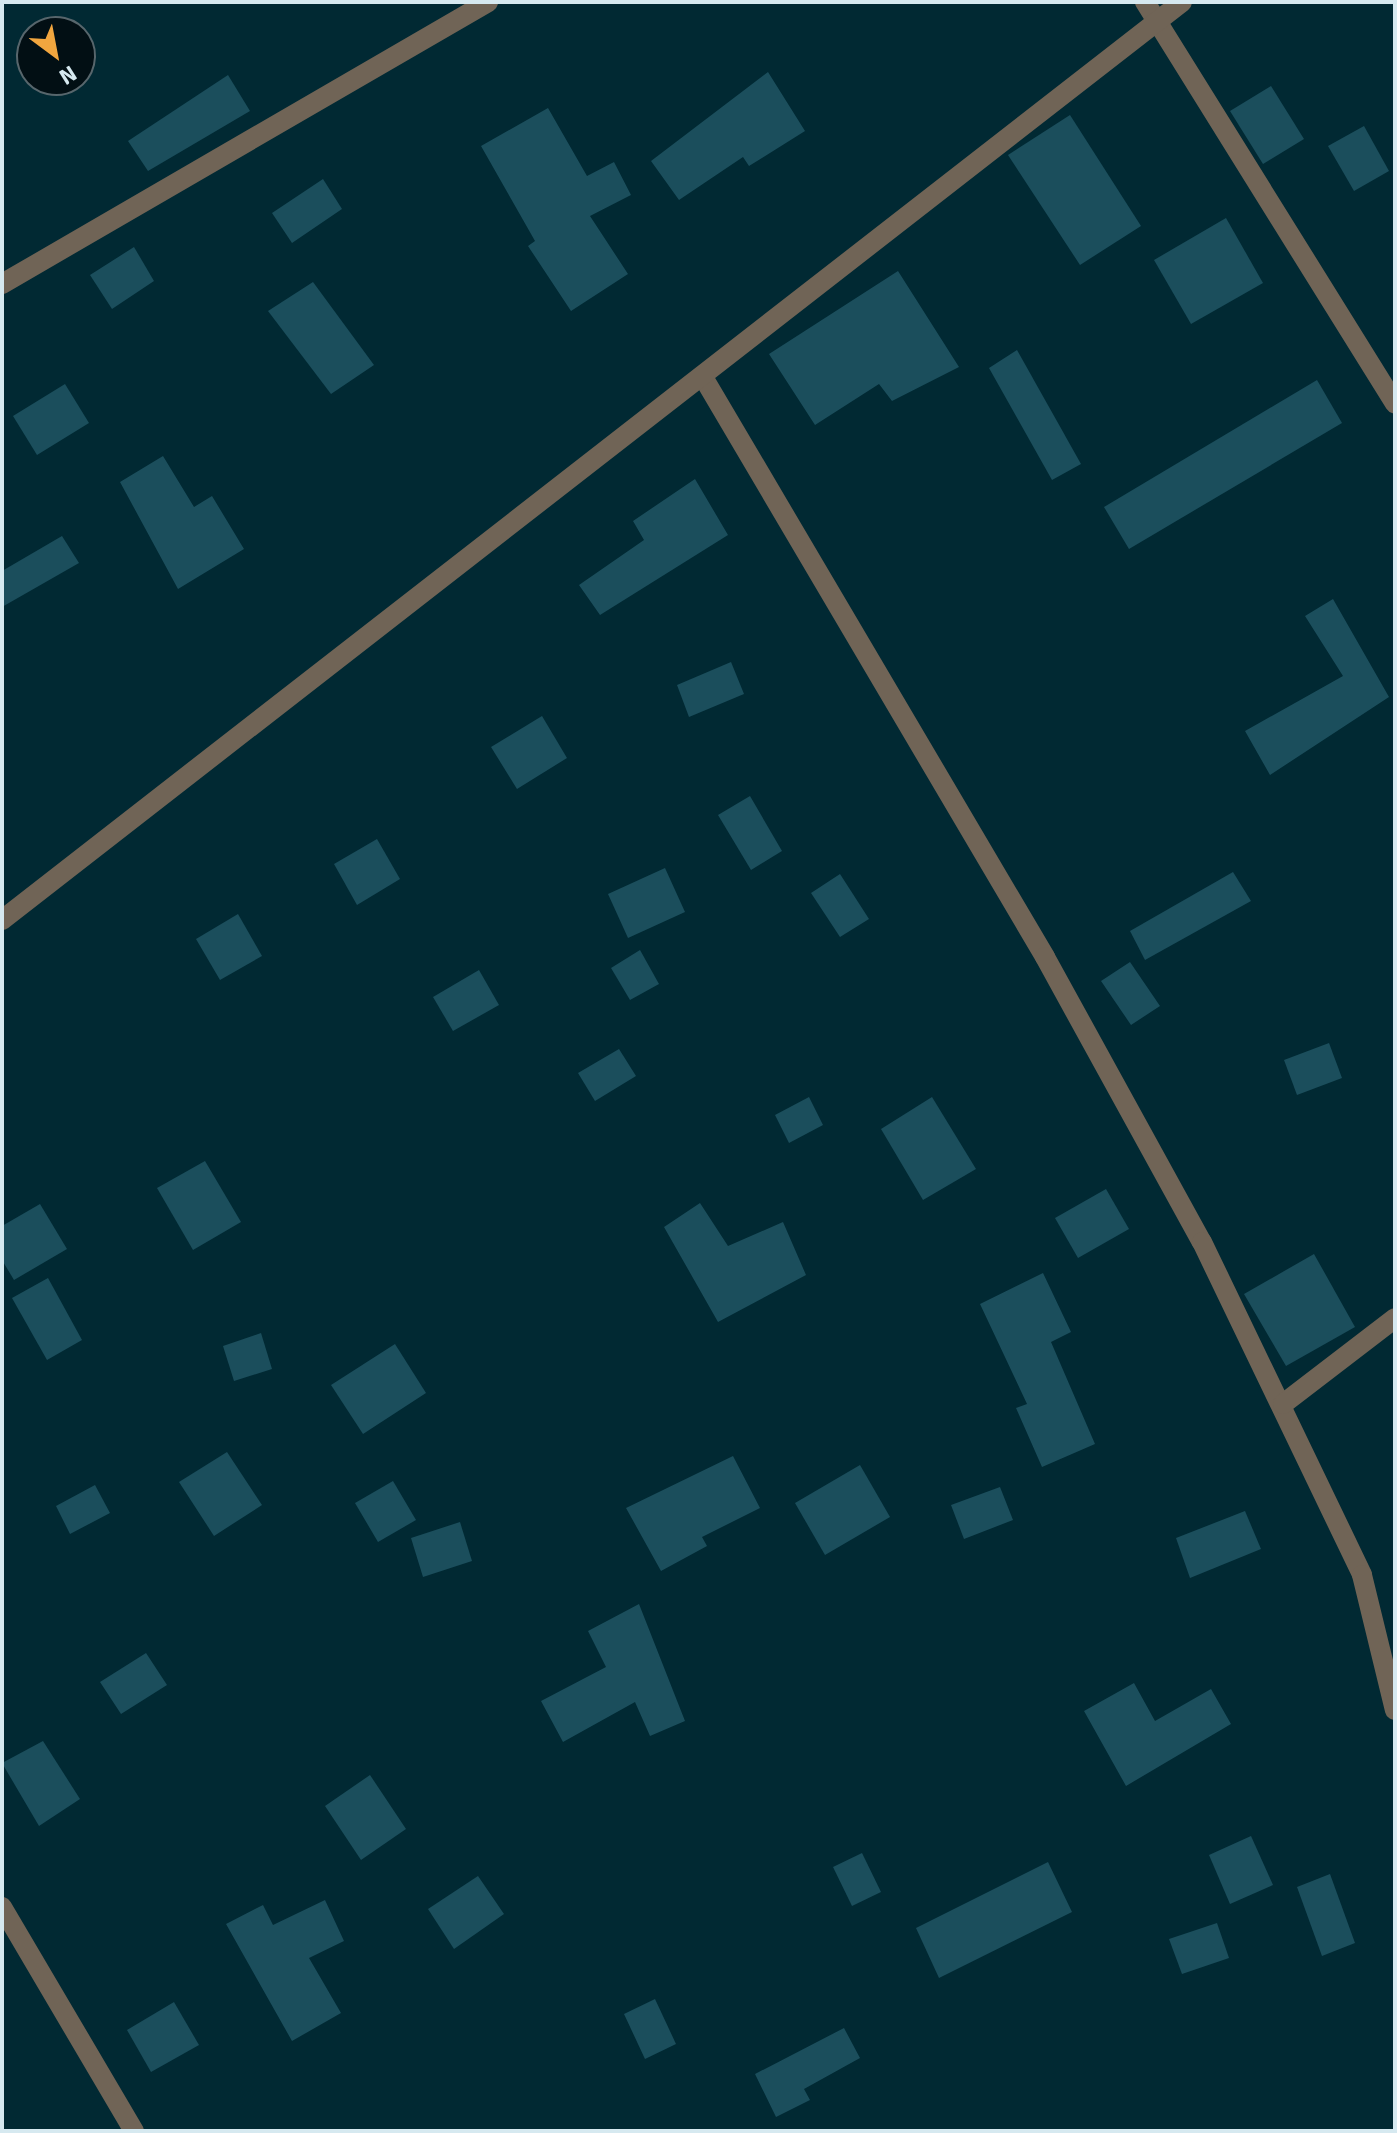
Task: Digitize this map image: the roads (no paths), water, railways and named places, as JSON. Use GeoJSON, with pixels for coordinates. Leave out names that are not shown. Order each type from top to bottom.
{"type":"FeatureCollection","features":[{"type":"Feature","properties":{"kind":"street"},"geometry":{"type":"LineString","coordinates":[[2,284],[488,2]]}},
{"type":"Feature","properties":{"kind":"street"},"geometry":{"type":"LineString","coordinates":[[1145,2],[1161,20],[1395,404]]}},
{"type":"Feature","properties":{"kind":"street"},"geometry":{"type":"LineString","coordinates":[[2,920],[1182,2]]}},
{"type":"Feature","properties":{"kind":"street"},"geometry":{"type":"LineString","coordinates":[[703,377],[1045,957],[1283,1404],[1362,1575],[1395,1710]]}},
{"type":"Feature","properties":{"kind":"street"},"geometry":{"type":"LineString","coordinates":[[1283,1404],[1395,1318]]}},
{"type":"Feature","properties":{"kind":"street"},"geometry":{"type":"LineString","coordinates":[[2,1907],[134,2131]]}}]}
